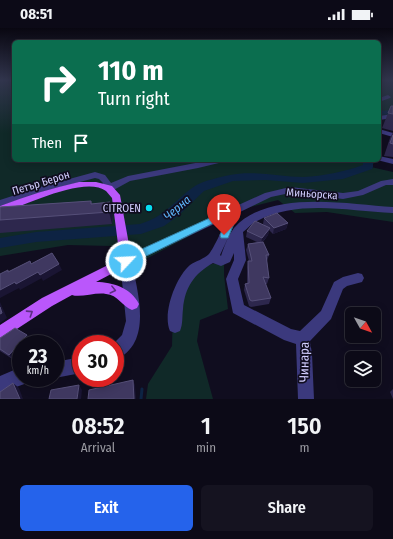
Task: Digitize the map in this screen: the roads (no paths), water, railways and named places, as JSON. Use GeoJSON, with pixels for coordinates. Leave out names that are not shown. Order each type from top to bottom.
{"type":"FeatureCollection","features":[{"type":"Feature","properties":{"kind":"main road","name":"Петър Берон"},"geometry":{"type":"LineString","coordinates":[[0,210],[62,188],[82,185],[108,188]]}},
{"type":"Feature","properties":{"kind":"main road"},"geometry":{"type":"LineString","coordinates":[[0,333],[61,294],[126,261],[117,197],[108,188]]}},
{"type":"Feature","properties":{"kind":"main road"},"geometry":{"type":"LineString","coordinates":[[61,294],[86,288],[104,288],[121,292],[132,304]]}},
{"type":"Feature","properties":{"kind":"street"},"geometry":{"type":"LineString","coordinates":[[381,118],[393,116]]}},
{"type":"Feature","properties":{"kind":"street"},"geometry":{"type":"LineString","coordinates":[[381,132],[393,135]]}},
{"type":"Feature","properties":{"kind":"street"},"geometry":{"type":"LineString","coordinates":[[381,159],[393,162]]}},
{"type":"Feature","properties":{"kind":"street"},"geometry":{"type":"LineString","coordinates":[[0,203],[43,189],[95,175],[102,177],[107,183],[108,188],[128,178],[198,166],[213,162]]}},
{"type":"Feature","properties":{"kind":"street","name":"Миньорска"},"geometry":{"type":"LineString","coordinates":[[126,261],[263,196],[290,190],[343,196],[360,193],[384,183],[393,182]]}},
{"type":"Feature","properties":{"kind":"street"},"geometry":{"type":"LineString","coordinates":[[213,257],[221,261],[226,259],[230,246],[238,231],[258,216],[290,206],[305,205],[393,210]]}},
{"type":"Feature","properties":{"kind":"street"},"geometry":{"type":"LineString","coordinates":[[175,326],[176,304],[179,292],[192,271],[213,257],[236,209]]}},
{"type":"Feature","properties":{"kind":"street"},"geometry":{"type":"LineString","coordinates":[[238,231],[240,260],[232,279],[238,309],[289,336],[302,339]]}},
{"type":"Feature","properties":{"kind":"street"},"geometry":{"type":"LineString","coordinates":[[124,343],[130,337],[134,327],[134,314],[126,261]]}},
{"type":"Feature","properties":{"kind":"street","name":"Чинара"},"geometry":{"type":"LineString","coordinates":[[306,399],[304,387],[306,354],[302,339],[326,315],[338,286],[343,282],[358,278]]}},
{"type":"Feature","properties":{"kind":"street"},"geometry":{"type":"LineString","coordinates":[[0,385],[12,379]]}},
{"type":"Feature","properties":{"kind":"waterway","name":"Черна"},"geometry":{"type":"LineString","coordinates":[[381,113],[393,112]]}},
{"type":"Feature","properties":{"kind":"waterway","name":"Черна"},"geometry":{"type":"LineString","coordinates":[[0,243],[36,237],[141,229],[159,223],[173,213],[200,188],[232,178],[266,177],[303,180],[343,176],[368,167],[368,162]]}},
{"type":"Feature","properties":{"kind":"waterway"},"geometry":{"type":"LineString","coordinates":[[141,399],[142,389]]}},
{"type":"Feature","properties":{"kind":"place","name":"CITROEN"},"geometry":{"type":"Point","coordinates":[149,208]}}]}
